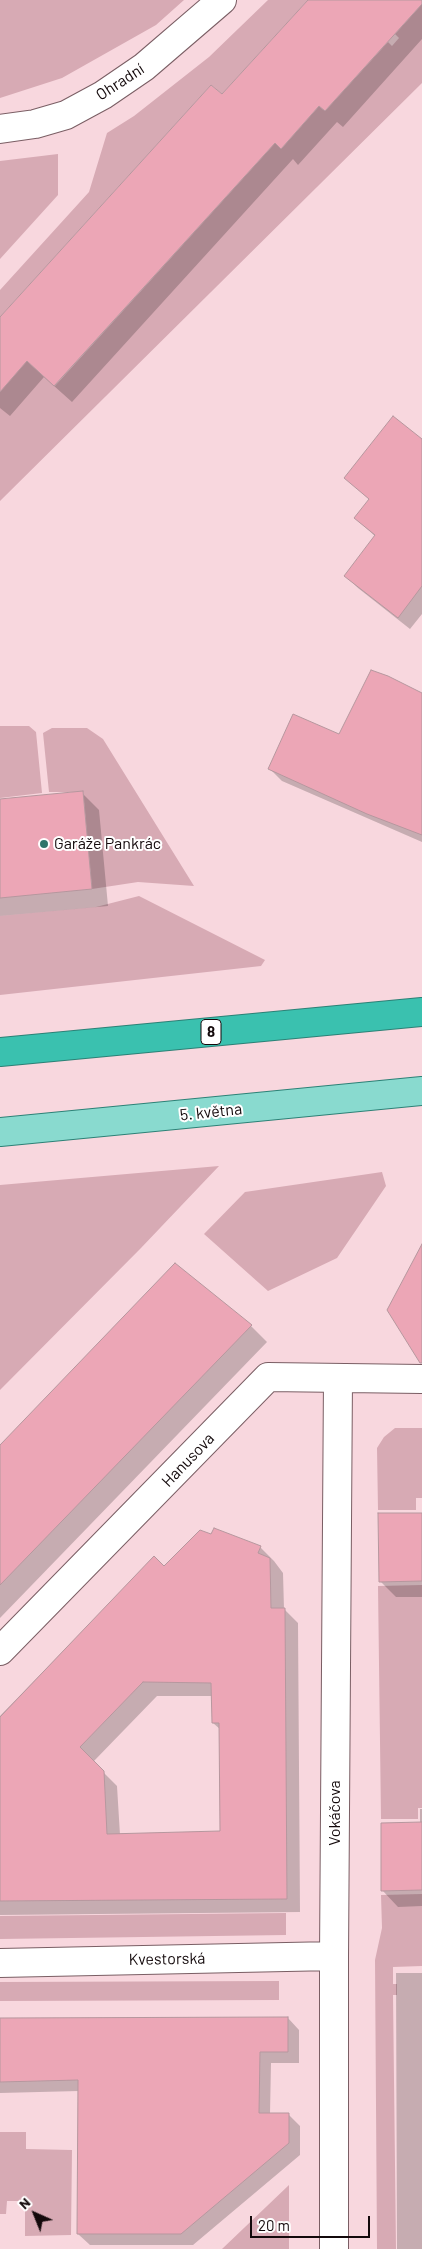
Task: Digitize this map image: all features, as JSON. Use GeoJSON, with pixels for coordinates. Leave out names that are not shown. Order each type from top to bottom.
{"type":"FeatureCollection","features":[{"type":"Feature","properties":{"kind":"highway","name":"8"},"geometry":{"type":"LineString","coordinates":[[0,1052],[422,1012]]}},
{"type":"Feature","properties":{"kind":"main road","name":"5. května"},"geometry":{"type":"LineString","coordinates":[[0,1132],[422,1091]]}},
{"type":"Feature","properties":{"kind":"street","name":"Ohradní"},"geometry":{"type":"LineString","coordinates":[[0,129],[34,124],[66,115],[103,95],[144,68],[222,0]]}},
{"type":"Feature","properties":{"kind":"street","name":"Hanusova"},"geometry":{"type":"LineString","coordinates":[[0,1652],[268,1377],[422,1379]]}},
{"type":"Feature","properties":{"kind":"street","name":"Vokáčova"},"geometry":{"type":"LineString","coordinates":[[334,2249],[338,1378]]}},
{"type":"Feature","properties":{"kind":"street","name":"Kvestorská"},"geometry":{"type":"LineString","coordinates":[[0,1963],[334,1956]]}},
{"type":"Feature","properties":{"kind":"shaded area"},"geometry":{"type":"Polygon","coordinates":[[[0,0],[184,0],[156,25],[62,78],[0,98],[0,0]]]}},
{"type":"Feature","properties":{"kind":"shaded area"},"geometry":{"type":"Polygon","coordinates":[[[268,0],[308,0],[222,94],[211,85],[0,317],[0,290],[89,192],[107,133],[134,116],[209,57],[268,0]]]}},
{"type":"Feature","properties":{"kind":"shaded area"},"geometry":{"type":"Polygon","coordinates":[[[422,4],[422,83],[0,501],[0,337],[55,386],[275,143],[281,149],[319,106],[325,111],[388,42],[392,46],[399,38],[395,34],[422,4]]]}},
{"type":"Feature","properties":{"kind":"shaded area"},"geometry":{"type":"Polygon","coordinates":[[[58,154],[58,195],[0,259],[0,161],[58,154]]]}},
{"type":"Feature","properties":{"kind":"shaded area"},"geometry":{"type":"Polygon","coordinates":[[[0,726],[29,726],[36,732],[42,793],[0,798],[0,726]]]}},
{"type":"Feature","properties":{"kind":"shaded area"},"geometry":{"type":"Polygon","coordinates":[[[52,728],[87,728],[103,739],[194,886],[138,882],[92,889],[83,792],[49,792],[43,733],[52,728]]]}},
{"type":"Feature","properties":{"kind":"shaded area"},"geometry":{"type":"Polygon","coordinates":[[[139,896],[265,960],[261,966],[0,995],[0,916],[96,907],[139,896]]]}},
{"type":"Feature","properties":{"kind":"shaded area"},"geometry":{"type":"Polygon","coordinates":[[[219,1166],[141,1248],[0,1390],[0,1185],[219,1166]]]}},
{"type":"Feature","properties":{"kind":"shaded area"},"geometry":{"type":"Polygon","coordinates":[[[382,1172],[386,1186],[337,1258],[268,1291],[204,1234],[245,1192],[382,1172]]]}},
{"type":"Feature","properties":{"kind":"shaded area"},"geometry":{"type":"Polygon","coordinates":[[[395,1428],[422,1428],[422,1498],[416,1498],[416,1510],[378,1510],[377,1448],[384,1437],[395,1428]]]}},
{"type":"Feature","properties":{"kind":"shaded area"},"geometry":{"type":"Polygon","coordinates":[[[422,1585],[422,1808],[418,1808],[418,1819],[381,1819],[378,1586],[422,1585]]]}},
{"type":"Feature","properties":{"kind":"shaded area"},"geometry":{"type":"Polygon","coordinates":[[[422,1894],[422,1966],[393,1967],[393,1984],[397,1984],[397,1995],[393,1995],[396,2249],[377,2249],[375,1960],[382,1928],[381,1895],[422,1894]]]}},
{"type":"Feature","properties":{"kind":"shaded area"},"geometry":{"type":"Polygon","coordinates":[[[286,1913],[286,1935],[0,1939],[0,1916],[286,1913]]]}},
{"type":"Feature","properties":{"kind":"shaded area"},"geometry":{"type":"Polygon","coordinates":[[[279,1981],[279,2000],[0,2001],[0,1982],[279,1981]]]}},
{"type":"Feature","properties":{"kind":"shaded area"},"geometry":{"type":"Polygon","coordinates":[[[0,2132],[26,2132],[26,2149],[72,2150],[71,2235],[25,2236],[25,2201],[7,2201],[6,2214],[0,2214],[0,2132]]]}},
{"type":"Feature","properties":{"kind":"shaded area"},"geometry":{"type":"Polygon","coordinates":[[[289,2185],[289,2249],[222,2249],[289,2185]]]}},
{"type":"Feature","properties":{"kind":"building"},"geometry":{"type":"Polygon","coordinates":[[[308,0],[422,0],[422,4],[325,111],[319,106],[281,149],[275,143],[54,386],[27,361],[0,392],[0,317],[211,85],[222,94],[308,0]]]}},
{"type":"Feature","properties":{"kind":"building"},"geometry":{"type":"Polygon","coordinates":[[[393,416],[422,439],[422,586],[398,618],[344,576],[375,535],[354,518],[369,499],[344,478],[393,416]]]}},
{"type":"Feature","properties":{"kind":"building"},"geometry":{"type":"Polygon","coordinates":[[[371,670],[388,676],[422,693],[422,835],[367,814],[268,769],[293,714],[339,734],[371,670]]]}},
{"type":"Feature","properties":{"kind":"building","name":"Garáže Pankrác"},"geometry":{"type":"Polygon","coordinates":[[[83,791],[92,889],[0,898],[0,799],[83,791]]]}},
{"type":"Feature","properties":{"kind":"building"},"geometry":{"type":"Polygon","coordinates":[[[422,1244],[422,1363],[420,1363],[387,1310],[422,1244]]]}},
{"type":"Feature","properties":{"kind":"building"},"geometry":{"type":"Polygon","coordinates":[[[175,1263],[252,1325],[0,1585],[0,1445],[175,1263]]]}},
{"type":"Feature","properties":{"kind":"building"},"geometry":{"type":"Polygon","coordinates":[[[378,1513],[422,1513],[422,1581],[379,1582],[378,1513]]]}},
{"type":"Feature","properties":{"kind":"building"},"geometry":{"type":"Polygon","coordinates":[[[214,1528],[261,1546],[258,1553],[270,1558],[271,1608],[285,1608],[287,1899],[0,1901],[0,1717],[154,1556],[164,1566],[200,1530],[211,1534],[214,1528]],[[143,1682],[80,1747],[104,1771],[107,1834],[220,1831],[219,1723],[212,1723],[211,1683],[143,1682]]]}},
{"type":"Feature","properties":{"kind":"building"},"geometry":{"type":"Polygon","coordinates":[[[422,1822],[422,1890],[381,1891],[381,1823],[422,1822]]]}},
{"type":"Feature","properties":{"kind":"building"},"geometry":{"type":"Polygon","coordinates":[[[288,2017],[288,2052],[260,2052],[259,2113],[289,2113],[289,2143],[181,2234],[77,2234],[78,2080],[0,2082],[0,2018],[288,2017]]]}},
{"type":"Feature","properties":{"kind":"place","name":"Garáže Pankrác"},"geometry":{"type":"Point","coordinates":[44,844]}}]}
